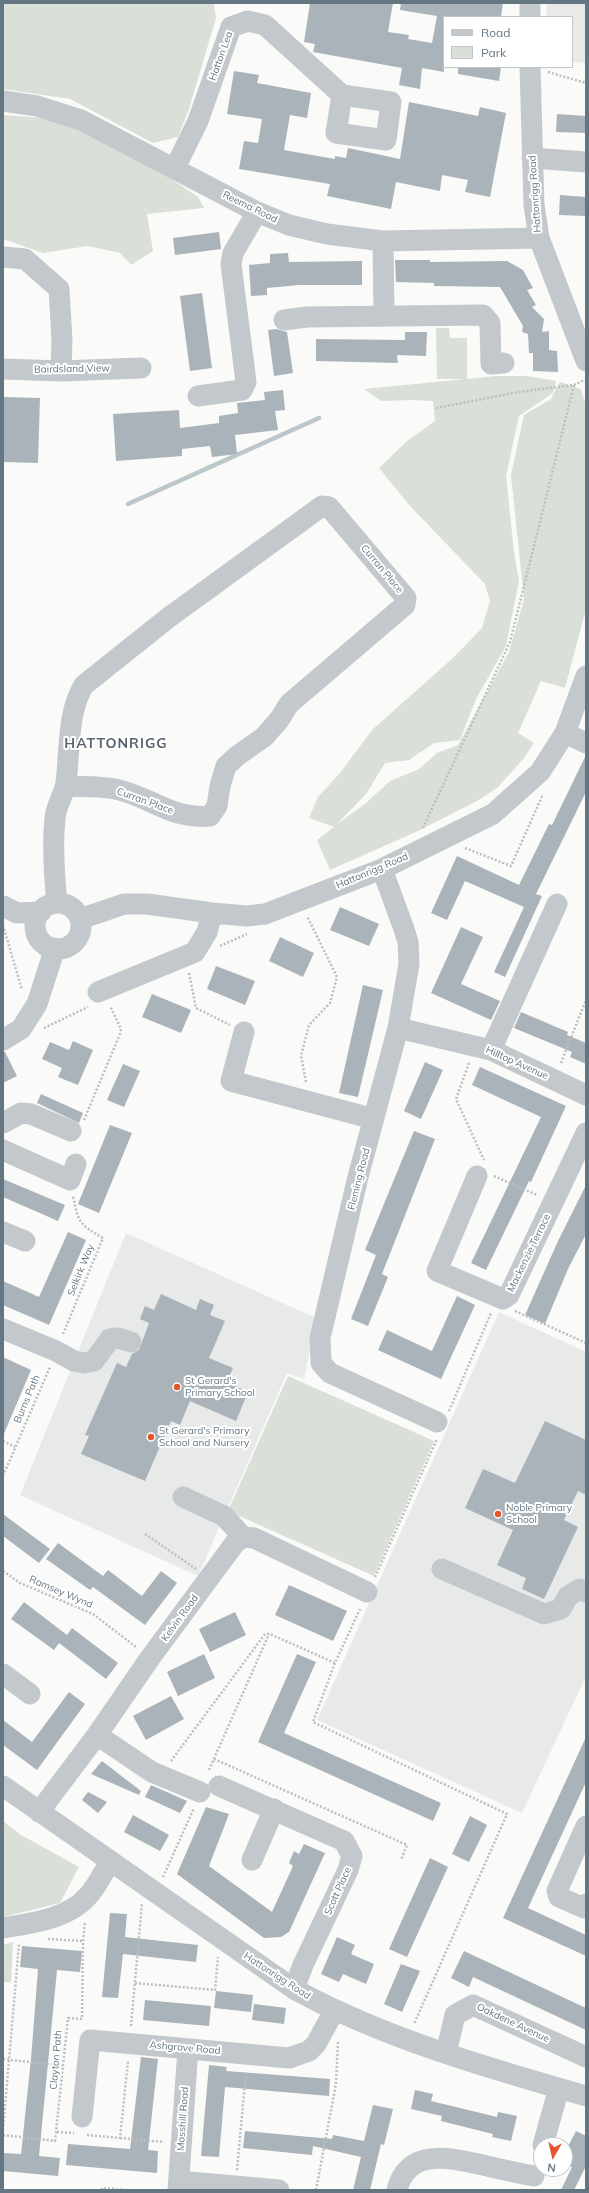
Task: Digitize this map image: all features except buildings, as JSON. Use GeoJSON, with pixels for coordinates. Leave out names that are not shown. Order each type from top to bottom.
{"type":"FeatureCollection","features":[{"type":"Feature","properties":{"kind":"street"},"geometry":{"type":"LineString","coordinates":[[530,3],[530,16]]}},
{"type":"Feature","properties":{"kind":"street","name":"Hatton Lea"},"geometry":{"type":"LineString","coordinates":[[175,168],[198,121],[231,27],[248,21],[265,25],[342,95]]}},
{"type":"Feature","properties":{"kind":"street","name":"Hattonrigg Road"},"geometry":{"type":"LineString","coordinates":[[537,69],[532,158],[534,205],[539,238],[586,361]]}},
{"type":"Feature","properties":{"kind":"street","name":"Reema Road"},"geometry":{"type":"LineString","coordinates":[[3,101],[37,106],[81,120],[257,212],[289,225],[327,234],[383,241],[539,238]]}},
{"type":"Feature","properties":{"kind":"street"},"geometry":{"type":"LineString","coordinates":[[532,158],[586,162]]}},
{"type":"Feature","properties":{"kind":"street"},"geometry":{"type":"LineString","coordinates":[[198,396],[242,390],[246,382],[238,330],[231,264],[233,253],[257,212]]}},
{"type":"Feature","properties":{"kind":"street"},"geometry":{"type":"LineString","coordinates":[[383,241],[384,316]]}},
{"type":"Feature","properties":{"kind":"street"},"geometry":{"type":"LineString","coordinates":[[3,257],[25,259],[59,289],[62,340],[61,371]]}},
{"type":"Feature","properties":{"kind":"street"},"geometry":{"type":"LineString","coordinates":[[284,320],[307,317],[483,316],[490,323],[491,364],[504,363]]}},
{"type":"Feature","properties":{"kind":"street","name":"Bairdsland View"},"geometry":{"type":"LineString","coordinates":[[3,369],[61,371],[141,368]]}},
{"type":"Feature","properties":{"kind":"street","name":"Curran Place"},"geometry":{"type":"LineString","coordinates":[[49,907],[55,817],[58,803],[66,786],[73,712],[77,696],[84,685],[168,618],[322,506],[330,507],[406,598],[405,605],[289,704],[279,720],[264,737],[237,756],[226,766],[220,786],[218,806],[210,816],[197,818],[167,811],[139,797],[115,789],[66,786]]}},
{"type":"Feature","properties":{"kind":"street","name":"Hattonrigg Road"},"geometry":{"type":"LineString","coordinates":[[80,920],[124,904],[146,904],[246,916],[265,914],[382,869],[493,814],[540,772],[564,733],[586,676]]}},
{"type":"Feature","properties":{"kind":"street"},"geometry":{"type":"LineString","coordinates":[[564,733],[586,743]]}},
{"type":"Feature","properties":{"kind":"street","name":"Fleming Road"},"geometry":{"type":"LineString","coordinates":[[382,869],[408,942],[409,964],[398,1028],[320,1338],[321,1363],[330,1373],[441,1424]]}},
{"type":"Feature","properties":{"kind":"street"},"geometry":{"type":"LineString","coordinates":[[483,1048],[557,904]]}},
{"type":"Feature","properties":{"kind":"street"},"geometry":{"type":"LineString","coordinates":[[3,906],[17,913],[49,907],[68,906],[75,910],[80,920],[81,927],[76,940],[70,945],[55,948],[47,946],[38,937],[36,920],[49,907]]}},
{"type":"Feature","properties":{"kind":"street"},"geometry":{"type":"LineString","coordinates":[[100,991],[195,952],[207,932],[212,913]]}},
{"type":"Feature","properties":{"kind":"street"},"geometry":{"type":"LineString","coordinates":[[3,1040],[21,1029],[37,1004],[55,948]]}},
{"type":"Feature","properties":{"kind":"street","name":"Hilltop Avenue"},"geometry":{"type":"LineString","coordinates":[[398,1028],[483,1048],[586,1095]]}},
{"type":"Feature","properties":{"kind":"street"},"geometry":{"type":"LineString","coordinates":[[244,1032],[231,1081],[374,1119]]}},
{"type":"Feature","properties":{"kind":"street"},"geometry":{"type":"LineString","coordinates":[[3,1123],[21,1113],[31,1114],[71,1131]]}},
{"type":"Feature","properties":{"kind":"street","name":"Mackenzie Terrace"},"geometry":{"type":"LineString","coordinates":[[484,1170],[437,1271],[503,1299],[509,1295],[586,1133]]}},
{"type":"Feature","properties":{"kind":"street"},"geometry":{"type":"LineString","coordinates":[[3,1150],[73,1172]]}},
{"type":"Feature","properties":{"kind":"street"},"geometry":{"type":"LineString","coordinates":[[3,1232],[25,1241]]}},
{"type":"Feature","properties":{"kind":"street"},"geometry":{"type":"LineString","coordinates":[[3,1329],[56,1351],[74,1361],[84,1363],[94,1361],[110,1339],[118,1338],[131,1342]]}},
{"type":"Feature","properties":{"kind":"street"},"geometry":{"type":"LineString","coordinates":[[183,1497],[224,1516],[243,1537],[254,1538],[367,1592]]}},
{"type":"Feature","properties":{"kind":"street","name":"Kelvin Road"},"geometry":{"type":"LineString","coordinates":[[39,1812],[97,1735],[150,1658],[234,1543],[243,1537]]}},
{"type":"Feature","properties":{"kind":"street"},"geometry":{"type":"LineString","coordinates":[[442,1569],[544,1614],[561,1609],[568,1596],[580,1589],[586,1592]]}},
{"type":"Feature","properties":{"kind":"street"},"geometry":{"type":"LineString","coordinates":[[3,1674],[30,1694]]}},
{"type":"Feature","properties":{"kind":"street","name":"Scott Place"},"geometry":{"type":"LineString","coordinates":[[97,1735],[152,1772],[274,1810],[344,1841],[352,1856],[348,1870],[303,1965],[294,1989]]}},
{"type":"Feature","properties":{"kind":"street","name":"Hattonrigg Road"},"geometry":{"type":"LineString","coordinates":[[3,1786],[294,1989],[334,2011],[446,2052],[586,2096]]}},
{"type":"Feature","properties":{"kind":"street"},"geometry":{"type":"LineString","coordinates":[[252,1860],[274,1810]]}},
{"type":"Feature","properties":{"kind":"street"},"geometry":{"type":"LineString","coordinates":[[586,1826],[557,1891],[559,1897],[584,1908],[586,1904]]}},
{"type":"Feature","properties":{"kind":"street"},"geometry":{"type":"LineString","coordinates":[[12,1927],[57,1916],[74,1908],[88,1896],[110,1862]]}},
{"type":"Feature","properties":{"kind":"street","name":"Oakdene Avenue"},"geometry":{"type":"LineString","coordinates":[[446,2052],[455,2015],[473,2005],[586,2057]]}},
{"type":"Feature","properties":{"kind":"street","name":"Ashgrove Road"},"geometry":{"type":"LineString","coordinates":[[82,2117],[90,2040],[289,2058],[309,2052],[323,2033],[334,2011]]}},
{"type":"Feature","properties":{"kind":"street","name":"Mosshill Road"},"geometry":{"type":"LineString","coordinates":[[178,2186],[188,2048]]}},
{"type":"Feature","properties":{"kind":"street"},"geometry":{"type":"LineString","coordinates":[[545,2137],[559,2088]]}},
{"type":"Feature","properties":{"kind":"street"},"geometry":{"type":"LineString","coordinates":[[397,2190],[400,2178],[413,2165],[424,2160],[447,2157],[533,2183]]}},
{"type":"Feature","properties":{"kind":"street"},"geometry":{"type":"LineString","coordinates":[[178,2186],[236,2186],[279,2190]]}},
{"type":"Feature","properties":{"kind":"path"},"geometry":{"type":"LineString","coordinates":[[537,69],[586,83]]}},
{"type":"Feature","properties":{"kind":"path"},"geometry":{"type":"LineString","coordinates":[[436,408],[520,392],[574,386],[586,379]]}},
{"type":"Feature","properties":{"kind":"path"},"geometry":{"type":"LineString","coordinates":[[410,855],[510,642],[574,386]]}},
{"type":"Feature","properties":{"kind":"path"},"geometry":{"type":"LineString","coordinates":[[443,839],[511,866],[545,790]]}},
{"type":"Feature","properties":{"kind":"path"},"geometry":{"type":"LineString","coordinates":[[300,900],[337,977],[330,1003],[309,1025],[301,1056],[310,1102]]}},
{"type":"Feature","properties":{"kind":"path"},"geometry":{"type":"LineString","coordinates":[[3,925],[30,1015]]}},
{"type":"Feature","properties":{"kind":"path"},"geometry":{"type":"LineString","coordinates":[[215,948],[249,933]]}},
{"type":"Feature","properties":{"kind":"path"},"geometry":{"type":"LineString","coordinates":[[188,970],[196,1008],[244,1032]]}},
{"type":"Feature","properties":{"kind":"path"},"geometry":{"type":"LineString","coordinates":[[71,1131],[78,1134],[120,1034],[120,1029],[100,991]]}},
{"type":"Feature","properties":{"kind":"path"},"geometry":{"type":"LineString","coordinates":[[554,1080],[586,1000]]}},
{"type":"Feature","properties":{"kind":"path"},"geometry":{"type":"LineString","coordinates":[[483,1048],[456,1099],[484,1170],[553,1202]]}},
{"type":"Feature","properties":{"kind":"path","name":"Selkirk Way"},"geometry":{"type":"LineString","coordinates":[[56,1351],[103,1238],[83,1226],[78,1219],[73,1172]]}},
{"type":"Feature","properties":{"kind":"path"},"geometry":{"type":"LineString","coordinates":[[407,2038],[507,1814],[312,1722],[335,1663],[367,1592],[383,1562],[441,1424],[494,1307]]}},
{"type":"Feature","properties":{"kind":"path"},"geometry":{"type":"LineString","coordinates":[[508,1308],[586,1343]]}},
{"type":"Feature","properties":{"kind":"path","name":"Burns Path"},"geometry":{"type":"LineString","coordinates":[[3,1476],[56,1351]]}},
{"type":"Feature","properties":{"kind":"path"},"geometry":{"type":"LineString","coordinates":[[3,1441],[16,1446]]}},
{"type":"Feature","properties":{"kind":"path"},"geometry":{"type":"LineString","coordinates":[[145,1534],[199,1571],[208,1580]]}},
{"type":"Feature","properties":{"kind":"path","name":"Ramsey Wynd"},"geometry":{"type":"LineString","coordinates":[[3,1570],[20,1583],[93,1614],[150,1658]]}},
{"type":"Feature","properties":{"kind":"path"},"geometry":{"type":"LineString","coordinates":[[152,1772],[172,1760],[265,1634],[270,1634],[335,1663]]}},
{"type":"Feature","properties":{"kind":"path"},"geometry":{"type":"LineString","coordinates":[[156,1894],[209,1789],[214,1759],[270,1634]]}},
{"type":"Feature","properties":{"kind":"path"},"geometry":{"type":"LineString","coordinates":[[214,1759],[407,1845],[401,1860]]}},
{"type":"Feature","properties":{"kind":"path","name":"Clayton Path"},"geometry":{"type":"LineString","coordinates":[[3,2135],[55,2141],[68,2018],[82,2019],[83,1941],[88,1896]]}},
{"type":"Feature","properties":{"kind":"path"},"geometry":{"type":"LineString","coordinates":[[3,2130],[17,1988],[12,1927]]}},
{"type":"Feature","properties":{"kind":"path"},"geometry":{"type":"LineString","coordinates":[[135,1983],[215,1990],[218,1937]]}},
{"type":"Feature","properties":{"kind":"path"},"geometry":{"type":"LineString","coordinates":[[42,1939],[83,1941]]}},
{"type":"Feature","properties":{"kind":"path"},"geometry":{"type":"LineString","coordinates":[[316,2190],[336,2084],[339,2039],[323,2033]]}},
{"type":"Feature","properties":{"kind":"path"},"geometry":{"type":"LineString","coordinates":[[236,2186],[247,2053]]}},
{"type":"Feature","properties":{"kind":"path"},"geometry":{"type":"LineString","coordinates":[[3,2059],[63,2066]]}},
{"type":"Feature","properties":{"kind":"path"},"geometry":{"type":"LineString","coordinates":[[120,2138],[182,2144]]}},
{"type":"Feature","properties":{"kind":"path"},"geometry":{"type":"LineString","coordinates":[[102,2190],[102,2188],[125,2190]]}},
{"type":"Feature","properties":{"kind":"shaded area"},"geometry":{"type":"Polygon","coordinates":[[[547,3],[586,3],[586,63],[573,62],[573,16],[546,16],[547,3]]]}},
{"type":"Feature","properties":{"kind":"shaded area","name":"St Gerard's Primary School and Nursery"},"geometry":{"type":"Polygon","coordinates":[[[126,1233],[316,1318],[304,1379],[287,1373],[198,1576],[20,1495],[126,1233]]]}},
{"type":"Feature","properties":{"kind":"shaded area","name":"Noble Primary School"},"geometry":{"type":"Polygon","coordinates":[[[499,1312],[586,1352],[586,1676],[522,1813],[317,1720],[499,1312]]]}},
{"type":"Feature","properties":{"kind":"green space"},"geometry":{"type":"Polygon","coordinates":[[[3,3],[214,3],[216,18],[189,109],[178,137],[153,143],[70,99],[3,89],[3,3]]]}},
{"type":"Feature","properties":{"kind":"green space"},"geometry":{"type":"Polygon","coordinates":[[[3,115],[57,119],[143,160],[198,197],[204,208],[147,214],[153,251],[131,265],[120,253],[88,246],[43,253],[3,239],[3,115]]]}},
{"type":"Feature","properties":{"kind":"green space"},"geometry":{"type":"Polygon","coordinates":[[[436,328],[449,328],[450,338],[467,338],[467,379],[437,379],[436,328]]]}},
{"type":"Feature","properties":{"kind":"green space"},"geometry":{"type":"Polygon","coordinates":[[[497,376],[527,376],[556,381],[553,393],[519,416],[506,476],[514,552],[519,581],[506,646],[476,699],[460,740],[434,743],[409,760],[385,763],[366,794],[336,825],[366,803],[390,781],[419,769],[437,753],[458,745],[509,652],[524,599],[511,475],[524,415],[551,399],[560,382],[581,389],[586,406],[586,609],[565,688],[541,681],[518,733],[534,743],[524,758],[497,788],[477,801],[418,831],[330,870],[317,840],[334,827],[309,818],[318,797],[340,773],[372,730],[454,657],[482,628],[490,601],[485,584],[410,506],[379,468],[406,442],[435,421],[433,401],[381,401],[364,389],[497,376]]]}},
{"type":"Feature","properties":{"kind":"green space"},"geometry":{"type":"Polygon","coordinates":[[[288,1376],[434,1441],[374,1576],[228,1511],[288,1376]]]}},
{"type":"Feature","properties":{"kind":"green space"},"geometry":{"type":"Polygon","coordinates":[[[3,1821],[21,1835],[79,1867],[60,1903],[3,1917],[3,1821]]]}},
{"type":"Feature","properties":{"kind":"green space"},"geometry":{"type":"Polygon","coordinates":[[[13,1942],[11,1982],[3,1982],[3,1945],[13,1942]]]}},
{"type":"Feature","properties":{"kind":"waterway"},"geometry":{"type":"LineString","coordinates":[[128,504],[319,418]]}},
{"type":"Feature","properties":{"kind":"place","name":"St Gerard's Primary School"},"geometry":{"type":"Point","coordinates":[177,1387]}},
{"type":"Feature","properties":{"kind":"place","name":"St Gerard's Primary School and Nursery"},"geometry":{"type":"Point","coordinates":[151,1437]}},
{"type":"Feature","properties":{"kind":"place","name":"Noble Primary School"},"geometry":{"type":"Point","coordinates":[498,1514]}},
{"type":"Feature","properties":{"kind":"district","name":"HATTONRIGG"},"geometry":{"type":"Point","coordinates":[116,744]}}]}
